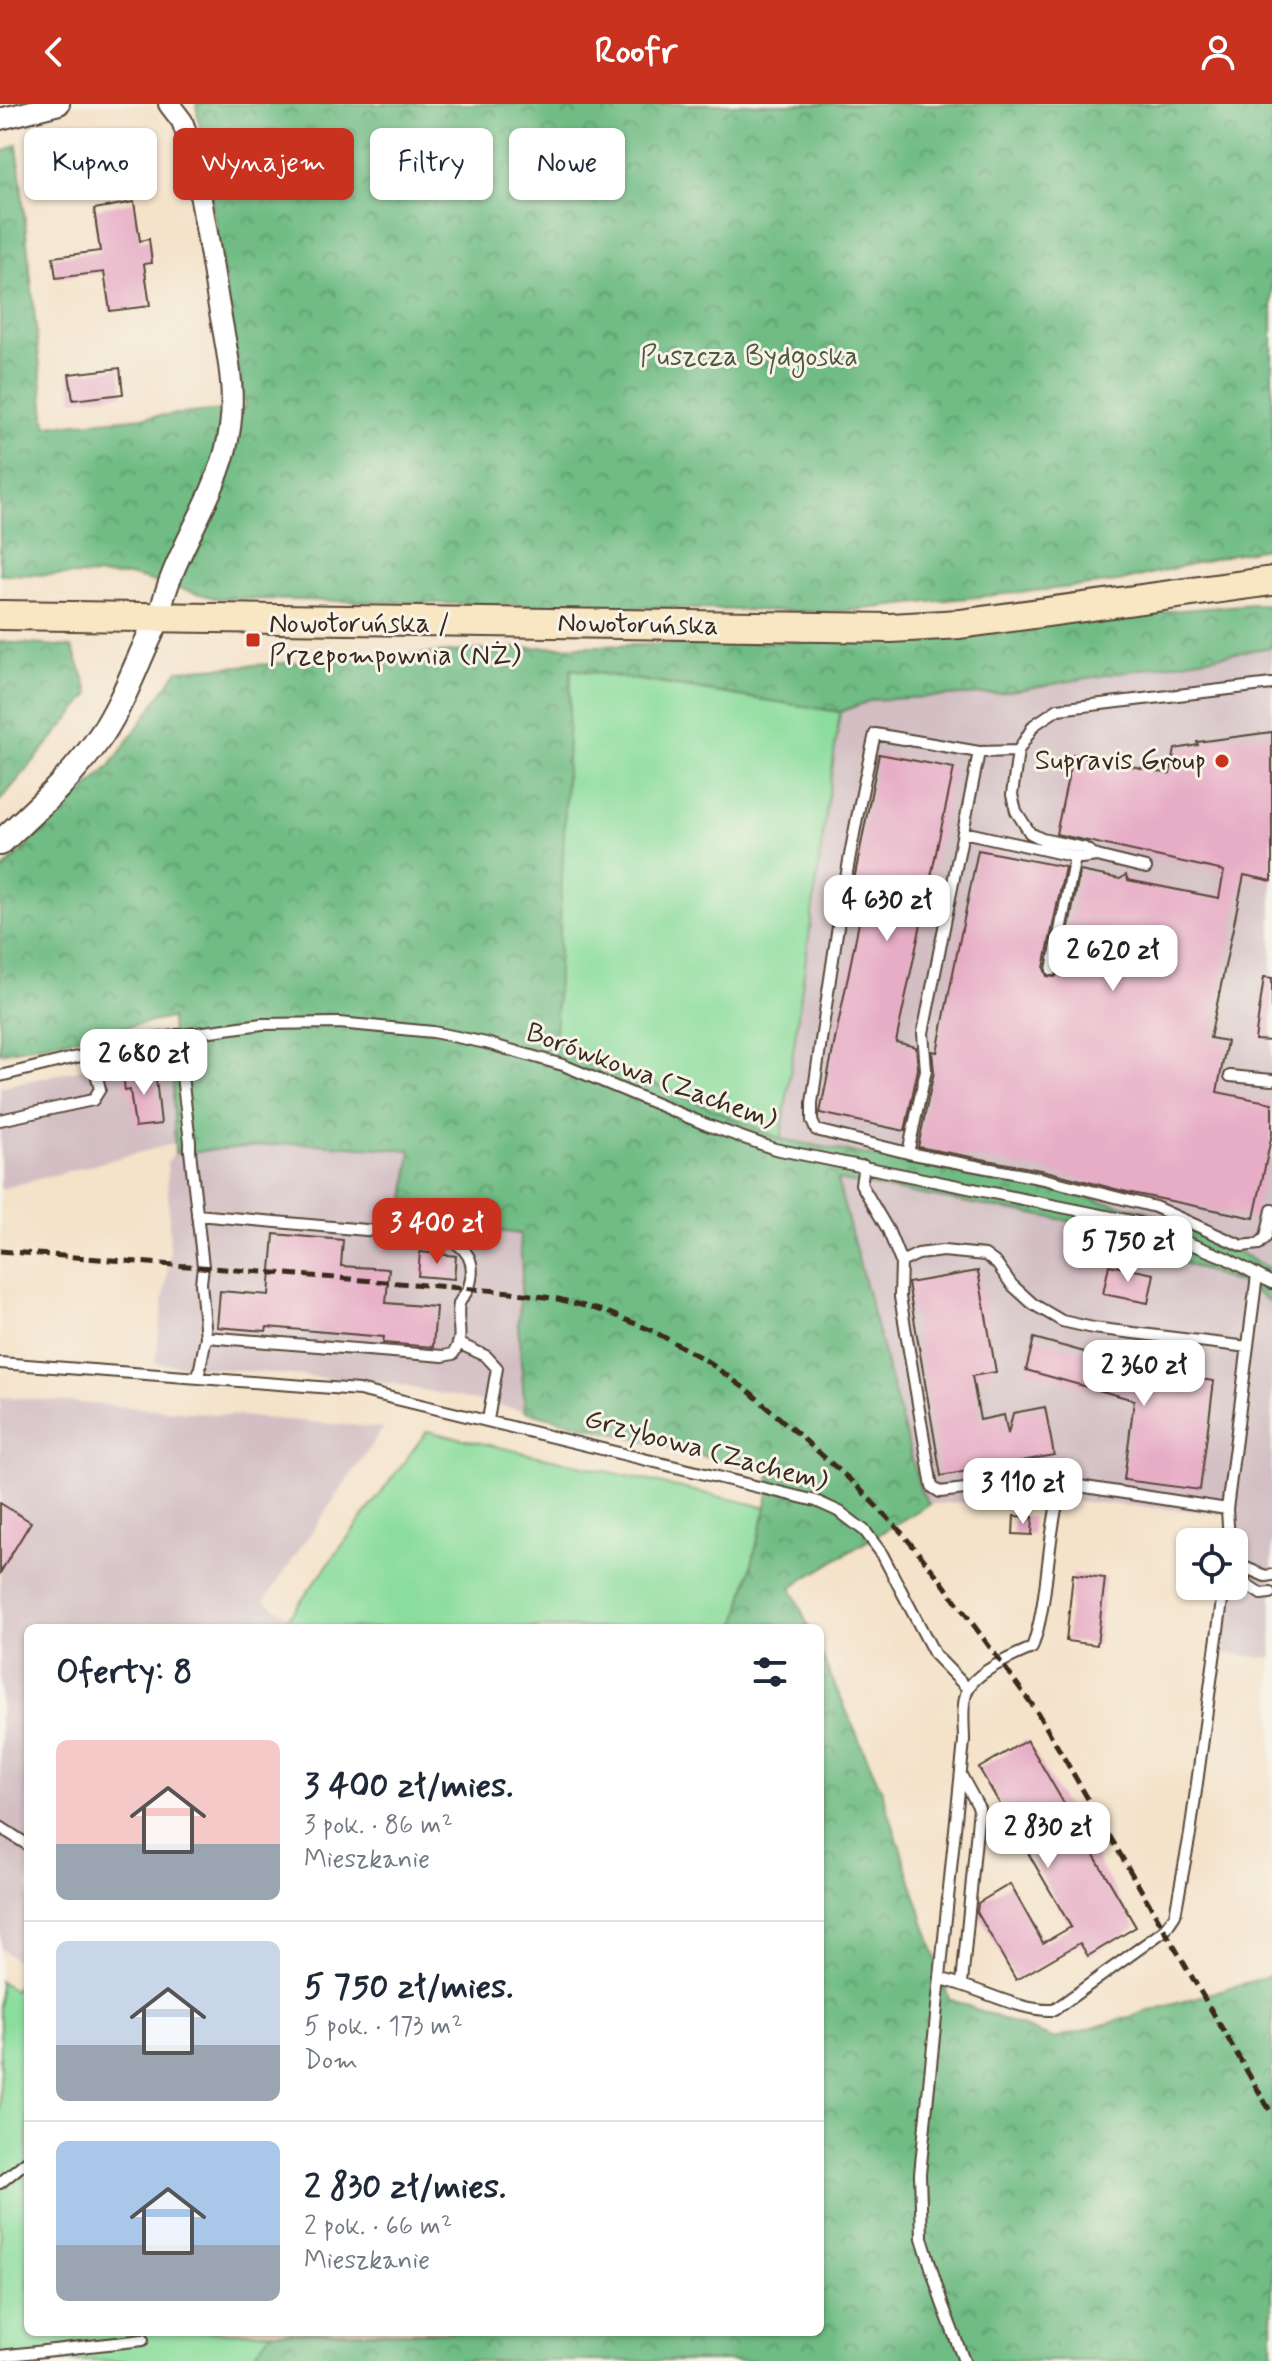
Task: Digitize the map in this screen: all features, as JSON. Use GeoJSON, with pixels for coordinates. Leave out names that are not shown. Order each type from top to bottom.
{"type":"FeatureCollection","features":[{"type":"Feature","properties":{"kind":"main road","name":"Nowotoruńska"},"geometry":{"type":"LineString","coordinates":[[0,615],[891,628],[960,624],[1272,581]]}},
{"type":"Feature","properties":{"kind":"street"},"geometry":{"type":"LineString","coordinates":[[0,119],[59,104]]}},
{"type":"Feature","properties":{"kind":"street"},"geometry":{"type":"LineString","coordinates":[[0,843],[79,766],[103,733],[123,698],[159,617],[169,578],[207,501],[225,452],[233,401],[231,364],[190,144],[182,121],[169,104]]}},
{"type":"Feature","properties":{"kind":"lane"},"geometry":{"type":"LineString","coordinates":[[1097,856],[1084,848],[1042,839],[1023,825],[1012,795],[1018,751],[1034,725],[1058,709],[1272,684]]}},
{"type":"Feature","properties":{"kind":"lane"},"geometry":{"type":"LineString","coordinates":[[1018,751],[979,752],[875,734],[855,819],[839,916],[812,1103],[812,1121],[816,1130],[908,1153],[1044,1179],[1155,1207],[1242,1246],[1259,1244],[1266,1237],[1272,1210]]}},
{"type":"Feature","properties":{"kind":"lane"},"geometry":{"type":"LineString","coordinates":[[908,1153],[926,1070],[923,1033],[979,752]]}},
{"type":"Feature","properties":{"kind":"lane"},"geometry":{"type":"LineString","coordinates":[[963,832],[1075,857],[1097,856],[1146,868]]}},
{"type":"Feature","properties":{"kind":"lane"},"geometry":{"type":"LineString","coordinates":[[1052,970],[1075,857]]}},
{"type":"Feature","properties":{"kind":"lane","name":"Borówkowa (Zachem)"},"geometry":{"type":"LineString","coordinates":[[0,1076],[177,1035],[262,1024],[339,1023],[433,1032],[498,1046],[563,1065],[707,1125],[775,1149],[1136,1222],[1226,1258],[1272,1283]]}},
{"type":"Feature","properties":{"kind":"lane"},"geometry":{"type":"LineString","coordinates":[[177,1035],[203,1266],[201,1283],[206,1337],[198,1378]]}},
{"type":"Feature","properties":{"kind":"lane"},"geometry":{"type":"LineString","coordinates":[[0,1120],[93,1100],[100,1089],[91,1054]]}},
{"type":"Feature","properties":{"kind":"lane"},"geometry":{"type":"LineString","coordinates":[[1230,1076],[1272,1080]]}},
{"type":"Feature","properties":{"kind":"lane"},"geometry":{"type":"LineString","coordinates":[[864,1166],[861,1184],[888,1230],[901,1262],[900,1297],[932,1487],[940,1492],[1015,1483],[1059,1496],[1079,1486],[1227,1509]]}},
{"type":"Feature","properties":{"kind":"lane"},"geometry":{"type":"LineString","coordinates":[[197,1215],[445,1237],[460,1244],[469,1253],[472,1266],[469,1288],[459,1304],[460,1344],[453,1354],[443,1356],[206,1337]]}},
{"type":"Feature","properties":{"kind":"lane"},"geometry":{"type":"LineString","coordinates":[[901,1262],[918,1254],[943,1251],[985,1255],[1033,1304],[1062,1321],[1093,1328],[1248,1347]]}},
{"type":"Feature","properties":{"kind":"lane"},"geometry":{"type":"LineString","coordinates":[[1228,1528],[1227,1509],[1257,1275]]}},
{"type":"Feature","properties":{"kind":"lane"},"geometry":{"type":"LineString","coordinates":[[460,1344],[486,1356],[497,1368],[488,1420]]}},
{"type":"Feature","properties":{"kind":"lane","name":"Grzybowa (Zachem)"},"geometry":{"type":"LineString","coordinates":[[0,1363],[359,1390],[816,1501],[840,1512],[865,1531],[882,1554],[935,1655],[968,1689]]}},
{"type":"Feature","properties":{"kind":"lane"},"geometry":{"type":"LineString","coordinates":[[964,2361],[922,2238],[921,2160],[961,1775],[964,1707],[968,1689],[977,1677],[1007,1658],[1032,1648],[1040,1627],[1051,1527],[1059,1496]]}},
{"type":"Feature","properties":{"kind":"lane"},"geometry":{"type":"LineString","coordinates":[[1248,1567],[1265,1576],[1272,1575]]}},
{"type":"Feature","properties":{"kind":"lane"},"geometry":{"type":"LineString","coordinates":[[1248,1585],[1261,1594],[1270,1593]]}},
{"type":"Feature","properties":{"kind":"lane"},"geometry":{"type":"LineString","coordinates":[[941,1979],[962,1983],[1038,2011],[1054,2010],[1165,1930],[1175,1915],[1190,1834],[1222,1600]]}},
{"type":"Feature","properties":{"kind":"lane"},"geometry":{"type":"LineString","coordinates":[[961,1775],[979,1808],[962,1983]]}},
{"type":"Feature","properties":{"kind":"lane"},"geometry":{"type":"LineString","coordinates":[[0,1827],[24,1842]]}},
{"type":"Feature","properties":{"kind":"lane"},"geometry":{"type":"LineString","coordinates":[[0,2183],[24,2163]]}},
{"type":"Feature","properties":{"kind":"lane"},"geometry":{"type":"LineString","coordinates":[[0,2356],[143,2340]]}},
{"type":"Feature","properties":{"kind":"shaded area"},"geometry":{"type":"Polygon","coordinates":[[[1272,647],[1272,1270],[1216,1240],[781,1139],[840,712],[872,700],[1000,693],[1272,647]]]}},
{"type":"Feature","properties":{"kind":"shaded area"},"geometry":{"type":"Polygon","coordinates":[[[168,1050],[180,1142],[0,1189],[0,1087],[168,1050]]]}},
{"type":"Feature","properties":{"kind":"shaded area"},"geometry":{"type":"Polygon","coordinates":[[[298,1143],[411,1150],[403,1218],[520,1234],[522,1276],[518,1325],[525,1411],[393,1384],[155,1363],[170,1253],[167,1162],[175,1153],[298,1143]]]}},
{"type":"Feature","properties":{"kind":"shaded area"},"geometry":{"type":"Polygon","coordinates":[[[836,1180],[1065,1220],[1244,1285],[1272,1303],[1272,1659],[1225,1653],[1226,1600],[1248,1600],[1248,1528],[1227,1528],[1227,1514],[1040,1498],[929,1504],[920,1489],[836,1180]]]}},
{"type":"Feature","properties":{"kind":"shaded area"},"geometry":{"type":"Polygon","coordinates":[[[0,1398],[383,1428],[265,1600],[298,1624],[24,1624],[24,1954],[19,1962],[0,1949],[0,1398]]]}},
{"type":"Feature","properties":{"kind":"green space","name":"Puszcza Bydgoska"},"geometry":{"type":"Polygon","coordinates":[[[196,104],[1272,104],[1272,547],[1118,582],[835,612],[215,598],[133,576],[0,574],[0,154],[17,144],[46,426],[245,408],[211,200],[354,200],[354,128],[200,128],[196,104]]]}},
{"type":"Feature","properties":{"kind":"green space"},"geometry":{"type":"Polygon","coordinates":[[[1253,604],[1272,606],[1272,647],[1000,693],[872,700],[840,712],[571,669],[555,1040],[781,1139],[1146,1211],[1216,1240],[1272,1270],[1272,1303],[1244,1285],[1065,1220],[837,1180],[920,1489],[929,1504],[791,1587],[807,1624],[737,1624],[766,1507],[770,1473],[525,1411],[518,1325],[522,1276],[520,1234],[403,1218],[411,1150],[298,1143],[175,1153],[171,1018],[0,1053],[0,872],[110,766],[178,670],[511,648],[818,641],[1253,604]]]}},
{"type":"Feature","properties":{"kind":"green space"},"geometry":{"type":"Polygon","coordinates":[[[0,642],[72,647],[90,694],[0,801],[0,642]]]}},
{"type":"Feature","properties":{"kind":"green space"},"geometry":{"type":"Polygon","coordinates":[[[571,669],[840,712],[781,1139],[554,1040],[571,669]]]}},
{"type":"Feature","properties":{"kind":"green space"},"geometry":{"type":"Polygon","coordinates":[[[427,1431],[766,1507],[737,1624],[284,1624],[427,1431]]]}},
{"type":"Feature","properties":{"kind":"green space"},"geometry":{"type":"Polygon","coordinates":[[[824,1661],[882,1791],[949,1999],[1055,2039],[1272,1975],[1272,2361],[249,2361],[269,2336],[824,2336],[824,1661]]]}},
{"type":"Feature","properties":{"kind":"green space"},"geometry":{"type":"Polygon","coordinates":[[[24,1976],[24,2336],[269,2336],[249,2361],[0,2361],[0,1981],[14,1990],[24,1976]]]}},
{"type":"Feature","properties":{"kind":"building"},"geometry":{"type":"Polygon","coordinates":[[[134,202],[140,241],[149,239],[152,263],[144,264],[150,306],[110,311],[104,272],[56,278],[53,257],[100,251],[94,209],[134,202]]]}},
{"type":"Feature","properties":{"kind":"building"},"geometry":{"type":"Polygon","coordinates":[[[120,368],[123,394],[73,400],[69,374],[120,368]]]}},
{"type":"Feature","properties":{"kind":"building"},"geometry":{"type":"Polygon","coordinates":[[[1272,732],[1272,881],[1244,875],[1210,1038],[1227,1041],[1217,1092],[1272,1103],[1272,1134],[1254,1218],[1127,1192],[1046,1171],[918,1147],[934,1072],[932,1051],[937,1052],[978,850],[1065,867],[1044,968],[1047,976],[1055,977],[1060,972],[1080,871],[1120,879],[1126,875],[1128,880],[1219,898],[1224,871],[1056,834],[1073,754],[1170,774],[1175,749],[1198,745],[1197,742],[1272,732]]]}},
{"type":"Feature","properties":{"kind":"building"},"geometry":{"type":"Polygon","coordinates":[[[879,754],[954,768],[896,1042],[916,1047],[918,1069],[905,1131],[820,1113],[863,903],[850,900],[879,754]]]}},
{"type":"Feature","properties":{"kind":"building"},"geometry":{"type":"Polygon","coordinates":[[[1264,977],[1272,978],[1272,1041],[1255,1040],[1264,977]]]}},
{"type":"Feature","properties":{"kind":"building"},"geometry":{"type":"Polygon","coordinates":[[[155,1070],[161,1124],[135,1127],[130,1090],[125,1091],[123,1073],[155,1070]]]}},
{"type":"Feature","properties":{"kind":"building"},"geometry":{"type":"Polygon","coordinates":[[[274,1234],[343,1240],[341,1266],[389,1269],[386,1303],[436,1307],[433,1347],[383,1343],[384,1337],[267,1327],[266,1331],[217,1327],[220,1291],[269,1295],[274,1234]]]}},
{"type":"Feature","properties":{"kind":"building"},"geometry":{"type":"Polygon","coordinates":[[[420,1252],[456,1256],[454,1279],[418,1276],[420,1252]]]}},
{"type":"Feature","properties":{"kind":"building"},"geometry":{"type":"Polygon","coordinates":[[[1109,1265],[1154,1274],[1148,1303],[1103,1294],[1109,1265]]]}},
{"type":"Feature","properties":{"kind":"building"},"geometry":{"type":"Polygon","coordinates":[[[978,1271],[996,1372],[972,1376],[980,1420],[1004,1415],[1008,1434],[1013,1413],[1045,1407],[1054,1455],[941,1476],[908,1283],[978,1271]]]}},
{"type":"Feature","properties":{"kind":"building"},"geometry":{"type":"Polygon","coordinates":[[[1034,1338],[1138,1367],[1140,1345],[1182,1350],[1178,1376],[1214,1381],[1200,1490],[1124,1480],[1134,1400],[1026,1370],[1034,1338]]]}},
{"type":"Feature","properties":{"kind":"building"},"geometry":{"type":"Polygon","coordinates":[[[0,1503],[31,1522],[0,1573],[0,1503]]]}},
{"type":"Feature","properties":{"kind":"building"},"geometry":{"type":"Polygon","coordinates":[[[1014,1516],[1033,1517],[1032,1535],[1013,1534],[1014,1516]]]}},
{"type":"Feature","properties":{"kind":"building"},"geometry":{"type":"Polygon","coordinates":[[[1073,1574],[1105,1578],[1097,1645],[1066,1641],[1073,1574]]]}},
{"type":"Feature","properties":{"kind":"building"},"geometry":{"type":"Polygon","coordinates":[[[1027,1740],[1136,1927],[1088,1956],[1080,1943],[1016,1980],[977,1912],[978,1903],[1010,1884],[1043,1943],[1071,1927],[979,1768],[1027,1740]]]}},
{"type":"Feature","properties":{"kind":"railway"},"geometry":{"type":"LineString","coordinates":[[0,1251],[511,1292],[558,1299],[607,1312],[653,1331],[707,1361],[751,1393],[856,1485],[939,1578],[1036,1710],[1272,2114]]}},
{"type":"Feature","properties":{"kind":"place","name":"Nowotoruńska / Przepompownia (NŻ)"},"geometry":{"type":"Point","coordinates":[253,640]}},
{"type":"Feature","properties":{"kind":"place","name":"Supravis Group"},"geometry":{"type":"Point","coordinates":[1222,761]}}]}
